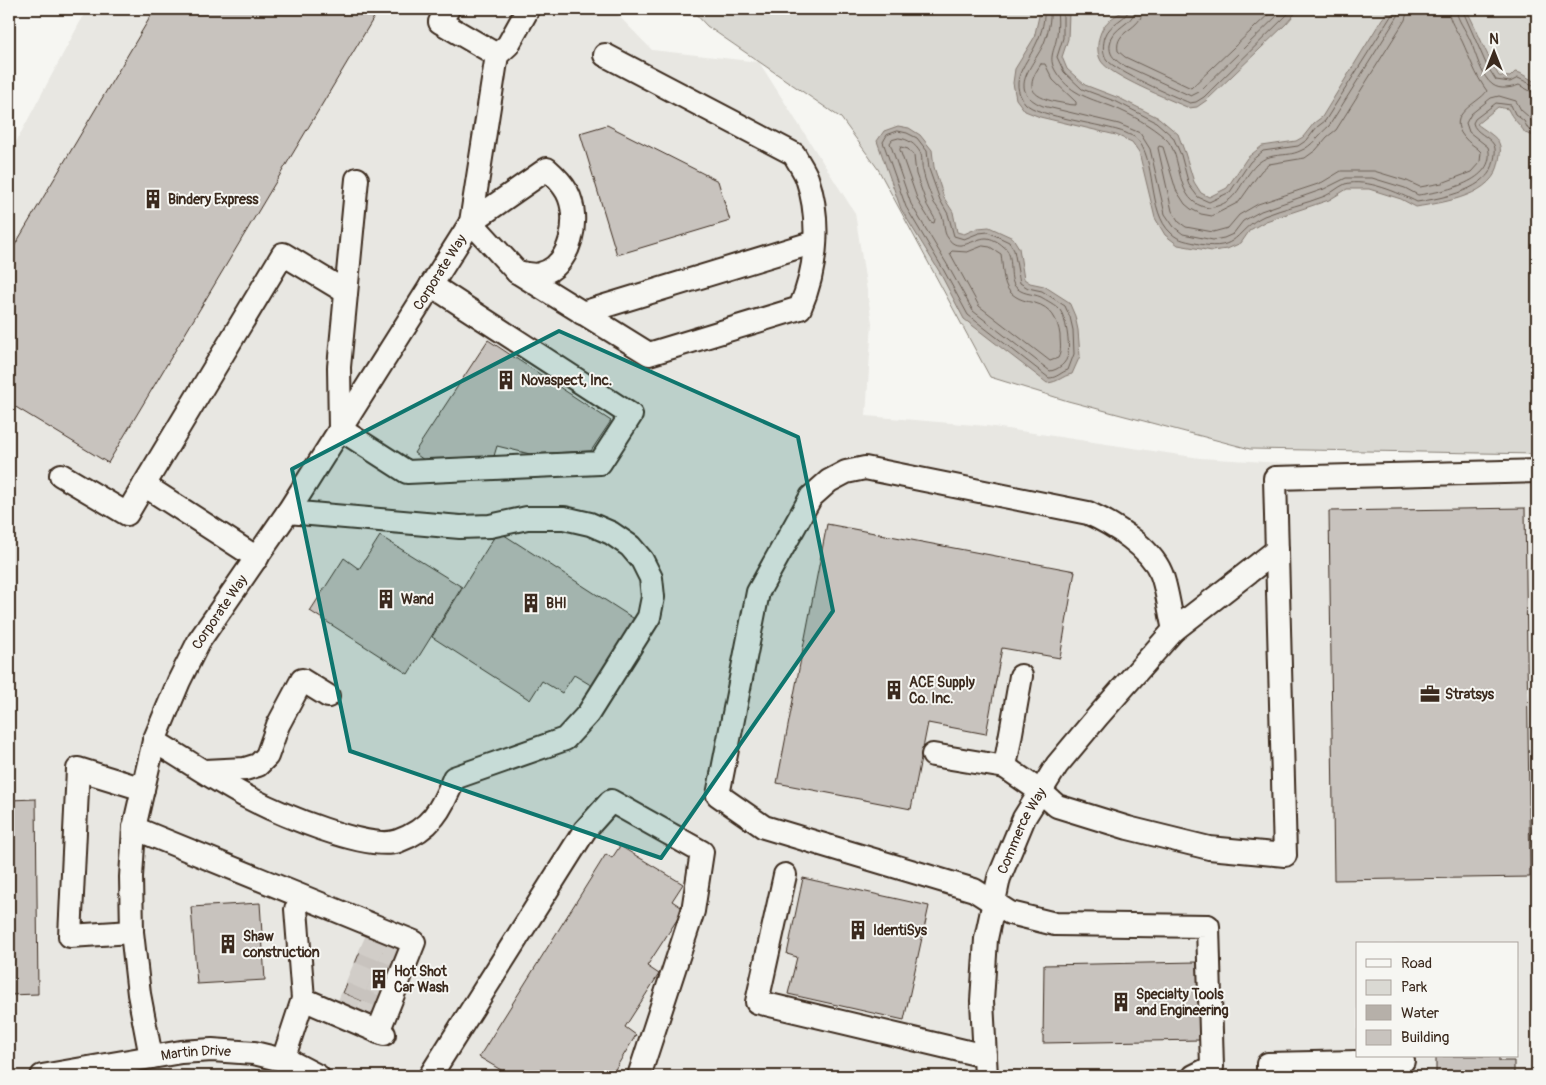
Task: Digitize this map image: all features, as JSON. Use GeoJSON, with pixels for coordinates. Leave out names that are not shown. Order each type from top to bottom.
{"type":"FeatureCollection","features":[{"type":"Feature","properties":{"kind":"street"},"geometry":{"type":"LineString","coordinates":[[448,9],[440,22],[497,55]]}},
{"type":"Feature","properties":{"kind":"street"},"geometry":{"type":"LineString","coordinates":[[471,222],[497,55],[508,45],[528,9]]}},
{"type":"Feature","properties":{"kind":"street"},"geometry":{"type":"LineString","coordinates":[[471,222],[517,272],[649,354],[800,308],[809,288],[815,242],[813,206],[806,178],[794,154],[605,55]]}},
{"type":"Feature","properties":{"kind":"street"},"geometry":{"type":"LineString","coordinates":[[471,222],[547,169],[558,179],[568,193],[573,223],[571,240],[564,256],[552,269],[538,275],[517,272]]}},
{"type":"Feature","properties":{"kind":"street"},"geometry":{"type":"LineString","coordinates":[[357,179],[339,367],[340,429],[407,472],[600,463],[631,415],[431,285]]}},
{"type":"Feature","properties":{"kind":"street","name":"Corporate Way"},"geometry":{"type":"LineString","coordinates":[[151,1057],[139,994],[132,932],[132,877],[134,828],[154,741],[179,681],[199,641],[288,512],[471,222]]}},
{"type":"Feature","properties":{"kind":"street"},"geometry":{"type":"LineString","coordinates":[[582,313],[815,242]]}},
{"type":"Feature","properties":{"kind":"street"},"geometry":{"type":"LineString","coordinates":[[62,475],[127,514],[283,254],[346,292]]}},
{"type":"Feature","properties":{"kind":"street"},"geometry":{"type":"LineString","coordinates":[[1174,630],[1161,573],[1147,554],[1107,522],[1088,513],[865,468],[846,472],[829,481],[812,497],[758,592],[718,796],[764,827],[974,890],[1010,913],[1055,924],[1208,926],[1212,1067],[1194,1076]]}},
{"type":"Feature","properties":{"kind":"street"},"geometry":{"type":"LineString","coordinates":[[932,755],[1005,767],[1041,792],[1057,806],[1137,830],[1209,848],[1285,855],[1275,478],[1537,471]]}},
{"type":"Feature","properties":{"kind":"street"},"geometry":{"type":"LineString","coordinates":[[144,485],[257,558]]}},
{"type":"Feature","properties":{"kind":"street"},"geometry":{"type":"LineString","coordinates":[[154,741],[249,798],[328,831],[368,842],[396,842],[420,830],[436,816],[447,797],[454,778],[565,739],[588,714],[650,617],[652,597],[650,578],[642,560],[630,546],[611,532],[590,524],[564,518],[528,518],[490,526],[460,527],[288,512]]}},
{"type":"Feature","properties":{"kind":"street","name":"Commerce Way"},"geometry":{"type":"LineString","coordinates":[[986,1066],[982,1001],[986,939],[1000,878],[1024,818],[1057,765],[1174,630],[1277,550]]}},
{"type":"Feature","properties":{"kind":"street"},"geometry":{"type":"LineString","coordinates":[[1005,767],[1022,676]]}},
{"type":"Feature","properties":{"kind":"street"},"geometry":{"type":"LineString","coordinates":[[205,771],[245,769],[258,764],[267,756],[278,726],[302,680],[328,696]]}},
{"type":"Feature","properties":{"kind":"street"},"geometry":{"type":"LineString","coordinates":[[132,932],[70,936],[78,769],[143,789]]}},
{"type":"Feature","properties":{"kind":"street"},"geometry":{"type":"LineString","coordinates":[[430,1076],[584,830],[611,801],[702,852],[693,911],[639,1076]]}},
{"type":"Feature","properties":{"kind":"street"},"geometry":{"type":"LineString","coordinates":[[134,828],[414,942],[381,1033],[303,999]]}},
{"type":"Feature","properties":{"kind":"street"},"geometry":{"type":"LineString","coordinates":[[786,875],[757,1002],[986,1066]]}},
{"type":"Feature","properties":{"kind":"street"},"geometry":{"type":"LineString","coordinates":[[283,1060],[303,999],[296,909]]}},
{"type":"Feature","properties":{"kind":"street","name":"Martin Drive"},"geometry":{"type":"LineString","coordinates":[[42,1076],[181,1052],[212,1050],[254,1053],[283,1060],[291,1062],[318,1076]]}},
{"type":"Feature","properties":{"kind":"street"},"geometry":{"type":"LineString","coordinates":[[1268,1076],[1268,1064],[1402,1061]]}},
{"type":"Feature","properties":{"kind":"highlighted area"},"geometry":{"type":"Polygon","coordinates":[[[559,331],[798,437],[833,611],[661,858],[350,751],[292,469],[559,331]]]}},
{"type":"Feature","properties":{"kind":"shaded area"},"geometry":{"type":"Polygon","coordinates":[[[87,9],[612,9],[652,50],[759,62],[855,213],[872,323],[866,416],[987,426],[1200,458],[1537,478],[1537,1076],[9,1076],[9,155],[87,9]]]}},
{"type":"Feature","properties":{"kind":"green space"},"geometry":{"type":"Polygon","coordinates":[[[691,9],[1537,9],[1537,454],[1250,449],[1068,401],[990,377],[878,169],[841,118],[707,26],[691,9]]]}},
{"type":"Feature","properties":{"kind":"water"},"geometry":{"type":"Polygon","coordinates":[[[1039,9],[1068,9],[1068,39],[1062,57],[1067,69],[1085,85],[1119,98],[1159,118],[1178,134],[1194,182],[1201,193],[1209,197],[1227,188],[1247,158],[1262,146],[1296,141],[1303,137],[1314,123],[1322,117],[1390,9],[1466,9],[1499,76],[1510,77],[1515,72],[1537,83],[1537,137],[1525,133],[1508,109],[1498,107],[1477,124],[1498,141],[1500,149],[1495,173],[1478,190],[1440,203],[1416,207],[1401,199],[1369,189],[1347,189],[1329,200],[1266,221],[1250,230],[1241,243],[1227,249],[1212,251],[1178,245],[1165,235],[1155,218],[1139,152],[1132,142],[1116,135],[1040,117],[1025,111],[1016,99],[1013,83],[1015,69],[1034,38],[1039,9]]]}},
{"type":"Feature","properties":{"kind":"water"},"geometry":{"type":"Polygon","coordinates":[[[1127,9],[1299,9],[1286,24],[1207,100],[1197,107],[1189,108],[1116,74],[1101,61],[1098,52],[1099,38],[1105,25],[1127,9]]]}},
{"type":"Feature","properties":{"kind":"water"},"geometry":{"type":"Polygon","coordinates":[[[898,126],[909,128],[920,135],[932,150],[934,167],[944,198],[953,212],[957,232],[964,234],[978,228],[989,227],[1013,238],[1019,248],[1024,279],[1030,283],[1044,286],[1069,302],[1078,330],[1080,356],[1072,374],[1047,383],[964,319],[939,271],[901,209],[877,141],[884,131],[898,126]]]}},
{"type":"Feature","properties":{"kind":"building","name":"Bindery Express"},"geometry":{"type":"Polygon","coordinates":[[[155,9],[379,9],[108,463],[9,403],[9,255],[155,9]]]}},
{"type":"Feature","properties":{"kind":"building"},"geometry":{"type":"Polygon","coordinates":[[[607,125],[718,181],[730,221],[617,255],[580,133],[607,125]]]}},
{"type":"Feature","properties":{"kind":"building","name":"Novaspect, Inc."},"geometry":{"type":"Polygon","coordinates":[[[488,340],[611,421],[591,451],[530,454],[497,446],[494,456],[424,460],[414,453],[488,340]]]}},
{"type":"Feature","properties":{"kind":"building","name":"Stratsys"},"geometry":{"type":"Polygon","coordinates":[[[1525,508],[1530,877],[1334,880],[1329,511],[1525,508]]]}},
{"type":"Feature","properties":{"kind":"building","name":"ACE Supply Co. Inc."},"geometry":{"type":"Polygon","coordinates":[[[827,524],[1075,571],[1060,658],[1002,648],[986,734],[928,723],[911,809],[777,783],[827,524]]]}},
{"type":"Feature","properties":{"kind":"building","name":"BHI"},"geometry":{"type":"Polygon","coordinates":[[[498,531],[636,620],[594,687],[574,675],[562,693],[542,681],[530,700],[432,637],[498,531]]]}},
{"type":"Feature","properties":{"kind":"building","name":"Wand"},"geometry":{"type":"Polygon","coordinates":[[[380,536],[462,587],[408,674],[310,611],[344,558],[359,569],[380,536]]]}},
{"type":"Feature","properties":{"kind":"building"},"geometry":{"type":"Polygon","coordinates":[[[36,799],[38,994],[9,995],[9,800],[36,799]]]}},
{"type":"Feature","properties":{"kind":"building"},"geometry":{"type":"Polygon","coordinates":[[[620,846],[683,884],[672,901],[684,909],[647,966],[659,974],[625,1027],[636,1035],[611,1076],[511,1076],[479,1057],[606,854],[612,858],[620,846]]]}},
{"type":"Feature","properties":{"kind":"building","name":"IdentiSys"},"geometry":{"type":"Polygon","coordinates":[[[803,878],[929,906],[904,1020],[788,994],[797,957],[787,954],[803,878]]]}},
{"type":"Feature","properties":{"kind":"building","name":"Shaw construction"},"geometry":{"type":"Polygon","coordinates":[[[260,903],[265,980],[197,984],[191,907],[260,903]]]}},
{"type":"Feature","properties":{"kind":"building","name":"Hot Shot Car Wash"},"geometry":{"type":"Polygon","coordinates":[[[363,944],[415,965],[394,1015],[343,993],[363,944]]]}},
{"type":"Feature","properties":{"kind":"building","name":"Specialty Tools and Engineering"},"geometry":{"type":"Polygon","coordinates":[[[1197,962],[1200,1040],[1043,1043],[1044,965],[1197,962]]]}},
{"type":"Feature","properties":{"kind":"building"},"geometry":{"type":"Polygon","coordinates":[[[1436,1058],[1499,1058],[1499,1061],[1514,1061],[1514,1076],[1436,1076],[1436,1058]]]}},
{"type":"Feature","properties":{"kind":"tunnel"},"geometry":{"type":"LineString","coordinates":[[343,1017],[381,927]]}},
{"type":"Feature","properties":{"kind":"tunnel"},"geometry":{"type":"LineString","coordinates":[[364,1025],[401,935]]}},
{"type":"Feature","properties":{"kind":"place","name":"Bindery Express"},"geometry":{"type":"Point","coordinates":[153,199]}},
{"type":"Feature","properties":{"kind":"place","name":"Novaspect, Inc."},"geometry":{"type":"Point","coordinates":[506,380]}},
{"type":"Feature","properties":{"kind":"place","name":"Wand"},"geometry":{"type":"Point","coordinates":[386,599]}},
{"type":"Feature","properties":{"kind":"place","name":"BHI"},"geometry":{"type":"Point","coordinates":[531,603]}},
{"type":"Feature","properties":{"kind":"place","name":"ACE Supply Co. Inc."},"geometry":{"type":"Point","coordinates":[894,690]}},
{"type":"Feature","properties":{"kind":"place","name":"Stratsys"},"geometry":{"type":"Point","coordinates":[1430,694]}},
{"type":"Feature","properties":{"kind":"place","name":"IdentiSys"},"geometry":{"type":"Point","coordinates":[858,930]}},
{"type":"Feature","properties":{"kind":"place","name":"Shaw construction"},"geometry":{"type":"Point","coordinates":[228,944]}},
{"type":"Feature","properties":{"kind":"place","name":"Hot Shot Car Wash"},"geometry":{"type":"Point","coordinates":[379,979]}},
{"type":"Feature","properties":{"kind":"place","name":"Specialty Tools and Engineering"},"geometry":{"type":"Point","coordinates":[1121,1002]}}]}
